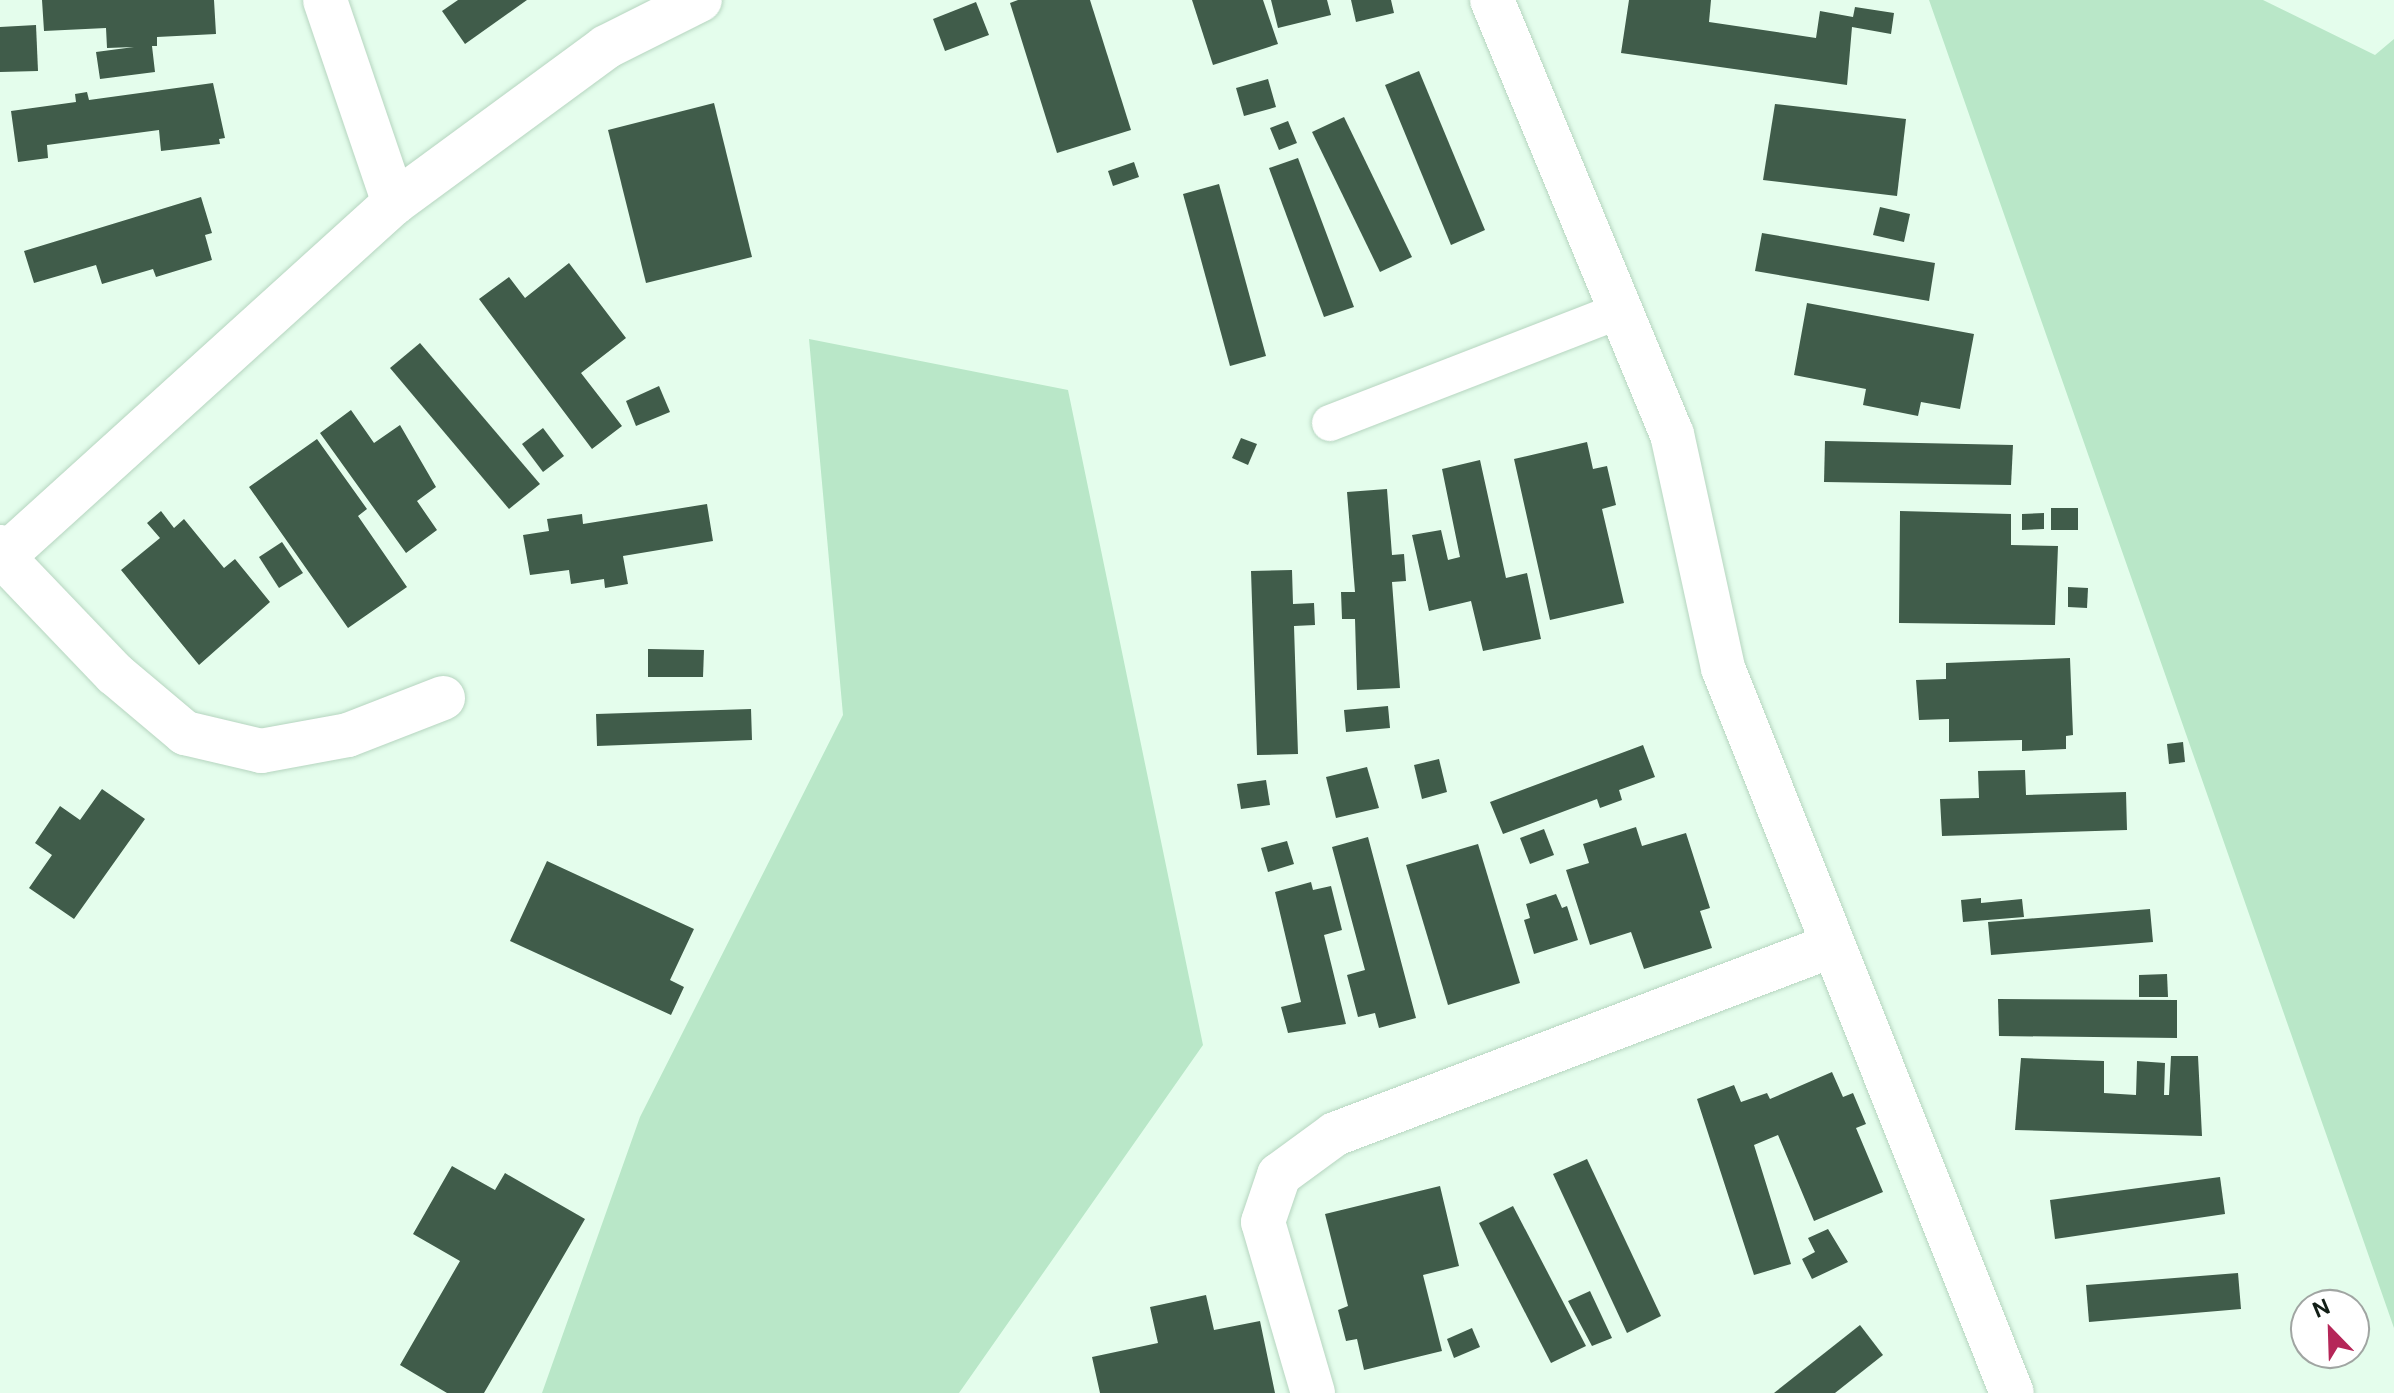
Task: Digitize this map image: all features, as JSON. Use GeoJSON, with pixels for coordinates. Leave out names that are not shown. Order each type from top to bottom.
{"type":"FeatureCollection","features":[{"type":"Feature","properties":{"kind":"street"},"geometry":{"type":"LineString","coordinates":[[325,0],[394,203]]}},
{"type":"Feature","properties":{"kind":"street"},"geometry":{"type":"LineString","coordinates":[[443,698],[348,735],[261,751],[185,733],[115,674],[1,560],[394,203],[606,47],[700,0]]}},
{"type":"Feature","properties":{"kind":"street"},"geometry":{"type":"LineString","coordinates":[[1492,0],[1672,434],[1723,668],[1831,946],[2012,1393]]}},
{"type":"Feature","properties":{"kind":"street"},"geometry":{"type":"LineString","coordinates":[[1313,1393],[1263,1222],[1279,1175],[1335,1134],[1831,946]]}},
{"type":"Feature","properties":{"kind":"lane"},"geometry":{"type":"LineString","coordinates":[[1330,423],[1621,310]]}},
{"type":"Feature","properties":{"kind":"green space"},"geometry":{"type":"Polygon","coordinates":[[[1929,0],[2263,0],[2375,55],[2394,39],[2394,1328],[1929,0]]]}},
{"type":"Feature","properties":{"kind":"green space"},"geometry":{"type":"Polygon","coordinates":[[[809,339],[1068,390],[1203,1045],[959,1393],[542,1393],[640,1117],[843,715],[809,339]]]}},
{"type":"Feature","properties":{"kind":"building"},"geometry":{"type":"Polygon","coordinates":[[[42,0],[214,0],[216,34],[157,37],[157,46],[152,46],[155,72],[100,79],[96,52],[134,47],[107,48],[106,28],[44,31],[42,0]]]}},
{"type":"Feature","properties":{"kind":"building"},"geometry":{"type":"Polygon","coordinates":[[[458,0],[527,0],[465,44],[442,11],[458,0]]]}},
{"type":"Feature","properties":{"kind":"building"},"geometry":{"type":"Polygon","coordinates":[[[1018,0],[1090,0],[1131,130],[1057,153],[1010,3],[1018,0]]]}},
{"type":"Feature","properties":{"kind":"building"},"geometry":{"type":"Polygon","coordinates":[[[1192,0],[1263,0],[1278,44],[1213,65],[1192,0]]]}},
{"type":"Feature","properties":{"kind":"building"},"geometry":{"type":"Polygon","coordinates":[[[1271,0],[1327,0],[1331,15],[1278,28],[1271,0]]]}},
{"type":"Feature","properties":{"kind":"building"},"geometry":{"type":"Polygon","coordinates":[[[1351,0],[1391,0],[1394,13],[1356,22],[1351,0]]]}},
{"type":"Feature","properties":{"kind":"building"},"geometry":{"type":"Polygon","coordinates":[[[1629,0],[1711,0],[1709,22],[1816,38],[1820,11],[1853,17],[1855,7],[1894,13],[1891,34],[1852,27],[1847,85],[1621,53],[1629,0]]]}},
{"type":"Feature","properties":{"kind":"building"},"geometry":{"type":"Polygon","coordinates":[[[976,2],[989,35],[945,51],[933,19],[976,2]]]}},
{"type":"Feature","properties":{"kind":"building"},"geometry":{"type":"Polygon","coordinates":[[[36,25],[38,71],[0,72],[0,27],[36,25]]]}},
{"type":"Feature","properties":{"kind":"building"},"geometry":{"type":"Polygon","coordinates":[[[1419,71],[1485,230],[1451,245],[1385,85],[1419,71]]]}},
{"type":"Feature","properties":{"kind":"building"},"geometry":{"type":"Polygon","coordinates":[[[1268,79],[1276,107],[1244,116],[1236,88],[1268,79]]]}},
{"type":"Feature","properties":{"kind":"building"},"geometry":{"type":"Polygon","coordinates":[[[213,83],[225,138],[219,139],[220,144],[161,151],[159,130],[47,145],[48,158],[18,162],[11,111],[76,102],[75,94],[87,92],[89,100],[213,83]]]}},
{"type":"Feature","properties":{"kind":"building"},"geometry":{"type":"Polygon","coordinates":[[[714,103],[752,257],[646,283],[608,130],[714,103]]]}},
{"type":"Feature","properties":{"kind":"building"},"geometry":{"type":"Polygon","coordinates":[[[1775,104],[1906,119],[1897,196],[1763,180],[1775,104]]]}},
{"type":"Feature","properties":{"kind":"building"},"geometry":{"type":"Polygon","coordinates":[[[1344,117],[1412,257],[1380,272],[1312,132],[1344,117]]]}},
{"type":"Feature","properties":{"kind":"building"},"geometry":{"type":"Polygon","coordinates":[[[1288,121],[1297,143],[1279,150],[1270,128],[1288,121]]]}},
{"type":"Feature","properties":{"kind":"building"},"geometry":{"type":"Polygon","coordinates":[[[1298,158],[1354,307],[1324,317],[1269,168],[1298,158]]]}},
{"type":"Feature","properties":{"kind":"building"},"geometry":{"type":"Polygon","coordinates":[[[1134,162],[1139,177],[1113,186],[1108,171],[1134,162]]]}},
{"type":"Feature","properties":{"kind":"building"},"geometry":{"type":"Polygon","coordinates":[[[1219,184],[1266,356],[1230,366],[1183,194],[1219,184]]]}},
{"type":"Feature","properties":{"kind":"building"},"geometry":{"type":"Polygon","coordinates":[[[201,197],[212,233],[205,235],[212,260],[156,277],[153,269],[102,284],[96,265],[34,283],[24,251],[201,197]]]}},
{"type":"Feature","properties":{"kind":"building"},"geometry":{"type":"Polygon","coordinates":[[[1880,207],[1910,214],[1904,242],[1873,235],[1880,207]]]}},
{"type":"Feature","properties":{"kind":"building"},"geometry":{"type":"Polygon","coordinates":[[[1762,233],[1935,263],[1929,301],[1755,271],[1762,233]]]}},
{"type":"Feature","properties":{"kind":"building"},"geometry":{"type":"Polygon","coordinates":[[[569,263],[626,338],[581,373],[622,426],[592,449],[479,299],[509,277],[525,298],[569,263]]]}},
{"type":"Feature","properties":{"kind":"building"},"geometry":{"type":"Polygon","coordinates":[[[1807,303],[1974,334],[1960,409],[1921,402],[1918,416],[1863,405],[1866,389],[1794,375],[1807,303]]]}},
{"type":"Feature","properties":{"kind":"building"},"geometry":{"type":"Polygon","coordinates":[[[420,343],[540,484],[509,509],[390,368],[420,343]]]}},
{"type":"Feature","properties":{"kind":"building"},"geometry":{"type":"Polygon","coordinates":[[[659,386],[670,412],[636,426],[626,401],[659,386]]]}},
{"type":"Feature","properties":{"kind":"building"},"geometry":{"type":"Polygon","coordinates":[[[351,410],[374,443],[400,425],[436,487],[417,501],[437,530],[406,553],[320,433],[351,410]]]}},
{"type":"Feature","properties":{"kind":"building"},"geometry":{"type":"Polygon","coordinates":[[[543,428],[564,456],[543,472],[522,444],[543,428]]]}},
{"type":"Feature","properties":{"kind":"building"},"geometry":{"type":"Polygon","coordinates":[[[1241,438],[1257,444],[1248,465],[1232,458],[1241,438]]]}},
{"type":"Feature","properties":{"kind":"building"},"geometry":{"type":"Polygon","coordinates":[[[317,439],[367,509],[358,516],[407,587],[348,628],[249,487],[317,439]]]}},
{"type":"Feature","properties":{"kind":"building"},"geometry":{"type":"Polygon","coordinates":[[[1825,441],[2013,445],[2011,485],[1824,482],[1825,441]]]}},
{"type":"Feature","properties":{"kind":"building"},"geometry":{"type":"Polygon","coordinates":[[[1587,442],[1593,469],[1607,466],[1616,505],[1602,509],[1624,603],[1550,620],[1514,459],[1587,442]]]}},
{"type":"Feature","properties":{"kind":"building"},"geometry":{"type":"Polygon","coordinates":[[[1480,460],[1506,578],[1527,573],[1541,639],[1483,651],[1471,601],[1429,611],[1412,535],[1441,530],[1448,560],[1460,557],[1442,469],[1480,460]]]}},
{"type":"Feature","properties":{"kind":"building"},"geometry":{"type":"Polygon","coordinates":[[[1387,489],[1392,555],[1404,554],[1406,581],[1392,582],[1400,688],[1357,690],[1355,619],[1342,619],[1341,592],[1355,592],[1347,492],[1387,489]]]}},
{"type":"Feature","properties":{"kind":"building"},"geometry":{"type":"Polygon","coordinates":[[[707,504],[713,541],[623,556],[628,584],[605,588],[604,579],[571,584],[569,570],[530,575],[523,535],[549,531],[547,519],[582,514],[583,524],[707,504]]]}},
{"type":"Feature","properties":{"kind":"building"},"geometry":{"type":"Polygon","coordinates":[[[2051,508],[2078,508],[2078,530],[2051,530],[2051,508]]]}},
{"type":"Feature","properties":{"kind":"building"},"geometry":{"type":"Polygon","coordinates":[[[161,511],[174,528],[184,519],[224,568],[235,559],[270,602],[199,665],[121,570],[160,538],[147,523],[161,511]]]}},
{"type":"Feature","properties":{"kind":"building"},"geometry":{"type":"Polygon","coordinates":[[[1900,511],[2011,514],[2011,545],[2058,546],[2055,625],[1899,623],[1900,511]]]}},
{"type":"Feature","properties":{"kind":"building"},"geometry":{"type":"Polygon","coordinates":[[[2044,513],[2044,529],[2022,530],[2022,514],[2044,513]]]}},
{"type":"Feature","properties":{"kind":"building"},"geometry":{"type":"Polygon","coordinates":[[[282,542],[303,573],[279,588],[259,557],[282,542]]]}},
{"type":"Feature","properties":{"kind":"building"},"geometry":{"type":"Polygon","coordinates":[[[1292,570],[1293,604],[1314,603],[1315,625],[1294,626],[1298,754],[1257,755],[1251,571],[1292,570]]]}},
{"type":"Feature","properties":{"kind":"building"},"geometry":{"type":"Polygon","coordinates":[[[2068,587],[2088,588],[2087,608],[2068,607],[2068,587]]]}},
{"type":"Feature","properties":{"kind":"building"},"geometry":{"type":"Polygon","coordinates":[[[648,649],[704,650],[703,677],[648,677],[648,649]]]}},
{"type":"Feature","properties":{"kind":"building"},"geometry":{"type":"Polygon","coordinates":[[[2070,658],[2073,735],[2066,736],[2066,749],[2022,751],[2022,740],[1949,742],[1949,719],[1919,720],[1916,680],[1946,679],[1946,663],[2070,658]]]}},
{"type":"Feature","properties":{"kind":"building"},"geometry":{"type":"Polygon","coordinates":[[[1388,706],[1390,728],[1346,732],[1344,710],[1388,706]]]}},
{"type":"Feature","properties":{"kind":"building"},"geometry":{"type":"Polygon","coordinates":[[[751,709],[752,740],[597,746],[596,714],[751,709]]]}},
{"type":"Feature","properties":{"kind":"building"},"geometry":{"type":"Polygon","coordinates":[[[2183,742],[2185,762],[2169,764],[2167,744],[2183,742]]]}},
{"type":"Feature","properties":{"kind":"building"},"geometry":{"type":"Polygon","coordinates":[[[1643,745],[1655,777],[1619,790],[1622,800],[1600,808],[1597,799],[1503,834],[1490,802],[1643,745]]]}},
{"type":"Feature","properties":{"kind":"building"},"geometry":{"type":"Polygon","coordinates":[[[1439,759],[1447,792],[1422,799],[1414,765],[1439,759]]]}},
{"type":"Feature","properties":{"kind":"building"},"geometry":{"type":"Polygon","coordinates":[[[1367,767],[1379,808],[1336,818],[1326,777],[1367,767]]]}},
{"type":"Feature","properties":{"kind":"building"},"geometry":{"type":"Polygon","coordinates":[[[2025,770],[2026,795],[2126,792],[2127,830],[1942,836],[1940,799],[1979,798],[1978,771],[2025,770]]]}},
{"type":"Feature","properties":{"kind":"building"},"geometry":{"type":"Polygon","coordinates":[[[1266,780],[1270,805],[1241,809],[1237,784],[1266,780]]]}},
{"type":"Feature","properties":{"kind":"building"},"geometry":{"type":"Polygon","coordinates":[[[102,789],[145,819],[74,919],[29,888],[52,855],[35,843],[60,806],[80,820],[102,789]]]}},
{"type":"Feature","properties":{"kind":"building"},"geometry":{"type":"Polygon","coordinates":[[[1636,827],[1642,846],[1686,833],[1710,908],[1700,911],[1712,948],[1644,969],[1631,932],[1590,945],[1566,870],[1589,863],[1583,844],[1636,827]]]}},
{"type":"Feature","properties":{"kind":"building"},"geometry":{"type":"Polygon","coordinates":[[[1544,829],[1554,855],[1530,864],[1520,838],[1544,829]]]}},
{"type":"Feature","properties":{"kind":"building"},"geometry":{"type":"Polygon","coordinates":[[[1368,837],[1416,1018],[1379,1028],[1375,1013],[1358,1017],[1347,975],[1365,970],[1332,847],[1368,837]]]}},
{"type":"Feature","properties":{"kind":"building"},"geometry":{"type":"Polygon","coordinates":[[[1287,841],[1294,864],[1268,872],[1261,848],[1287,841]]]}},
{"type":"Feature","properties":{"kind":"building"},"geometry":{"type":"Polygon","coordinates":[[[1478,844],[1520,983],[1448,1005],[1406,865],[1478,844]]]}},
{"type":"Feature","properties":{"kind":"building"},"geometry":{"type":"Polygon","coordinates":[[[547,861],[694,929],[670,980],[684,987],[671,1015],[510,941],[547,861]]]}},
{"type":"Feature","properties":{"kind":"building"},"geometry":{"type":"Polygon","coordinates":[[[1311,882],[1313,890],[1331,886],[1342,930],[1324,935],[1346,1024],[1288,1033],[1281,1007],[1301,1002],[1275,892],[1311,882]]]}},
{"type":"Feature","properties":{"kind":"building"},"geometry":{"type":"Polygon","coordinates":[[[1556,894],[1562,908],[1567,906],[1578,940],[1534,954],[1524,920],[1530,918],[1526,904],[1556,894]]]}},
{"type":"Feature","properties":{"kind":"building"},"geometry":{"type":"Polygon","coordinates":[[[1981,898],[1981,903],[2022,899],[2024,917],[1963,922],[1961,900],[1981,898]]]}},
{"type":"Feature","properties":{"kind":"building"},"geometry":{"type":"Polygon","coordinates":[[[2150,909],[2153,942],[1991,955],[1988,922],[2150,909]]]}},
{"type":"Feature","properties":{"kind":"building"},"geometry":{"type":"Polygon","coordinates":[[[2167,974],[2168,997],[2139,997],[2139,975],[2167,974]]]}},
{"type":"Feature","properties":{"kind":"building"},"geometry":{"type":"Polygon","coordinates":[[[1998,999],[2177,1000],[2177,1038],[1999,1036],[1998,999]]]}},
{"type":"Feature","properties":{"kind":"building"},"geometry":{"type":"Polygon","coordinates":[[[2171,1056],[2198,1056],[2202,1136],[2015,1130],[2021,1058],[2104,1061],[2104,1093],[2136,1095],[2137,1061],[2165,1063],[2164,1095],[2169,1095],[2171,1056]]]}},
{"type":"Feature","properties":{"kind":"building"},"geometry":{"type":"Polygon","coordinates":[[[1832,1072],[1843,1097],[1853,1093],[1866,1124],[1856,1128],[1883,1192],[1814,1221],[1778,1135],[1754,1145],[1791,1264],[1754,1275],[1697,1099],[1734,1085],[1741,1102],[1767,1093],[1770,1099],[1832,1072]]]}},
{"type":"Feature","properties":{"kind":"building"},"geometry":{"type":"Polygon","coordinates":[[[1587,1159],[1661,1316],[1627,1333],[1553,1174],[1587,1159]]]}},
{"type":"Feature","properties":{"kind":"building"},"geometry":{"type":"Polygon","coordinates":[[[452,1166],[495,1190],[505,1173],[585,1219],[484,1393],[447,1393],[400,1365],[460,1261],[413,1234],[452,1166]]]}},
{"type":"Feature","properties":{"kind":"building"},"geometry":{"type":"Polygon","coordinates":[[[2220,1177],[2225,1214],[2055,1239],[2050,1200],[2220,1177]]]}},
{"type":"Feature","properties":{"kind":"building"},"geometry":{"type":"Polygon","coordinates":[[[1440,1186],[1459,1266],[1423,1275],[1442,1351],[1364,1370],[1357,1339],[1346,1341],[1338,1310],[1348,1306],[1325,1214],[1440,1186]]]}},
{"type":"Feature","properties":{"kind":"building"},"geometry":{"type":"Polygon","coordinates":[[[1513,1206],[1586,1346],[1551,1363],[1479,1223],[1513,1206]]]}},
{"type":"Feature","properties":{"kind":"building"},"geometry":{"type":"Polygon","coordinates":[[[1828,1229],[1848,1262],[1812,1279],[1802,1259],[1815,1252],[1808,1238],[1828,1229]]]}},
{"type":"Feature","properties":{"kind":"building"},"geometry":{"type":"Polygon","coordinates":[[[2238,1273],[2241,1309],[2089,1322],[2086,1285],[2238,1273]]]}},
{"type":"Feature","properties":{"kind":"building"},"geometry":{"type":"Polygon","coordinates":[[[1590,1291],[1612,1338],[1592,1346],[1568,1301],[1590,1291]]]}},
{"type":"Feature","properties":{"kind":"building"},"geometry":{"type":"Polygon","coordinates":[[[1206,1295],[1214,1330],[1260,1321],[1275,1393],[1100,1393],[1092,1357],[1158,1343],[1150,1307],[1206,1295]]]}},
{"type":"Feature","properties":{"kind":"building"},"geometry":{"type":"Polygon","coordinates":[[[1860,1325],[1883,1355],[1835,1393],[1774,1393],[1860,1325]]]}},
{"type":"Feature","properties":{"kind":"building"},"geometry":{"type":"Polygon","coordinates":[[[1472,1328],[1480,1347],[1454,1358],[1447,1339],[1472,1328]]]}}]}
